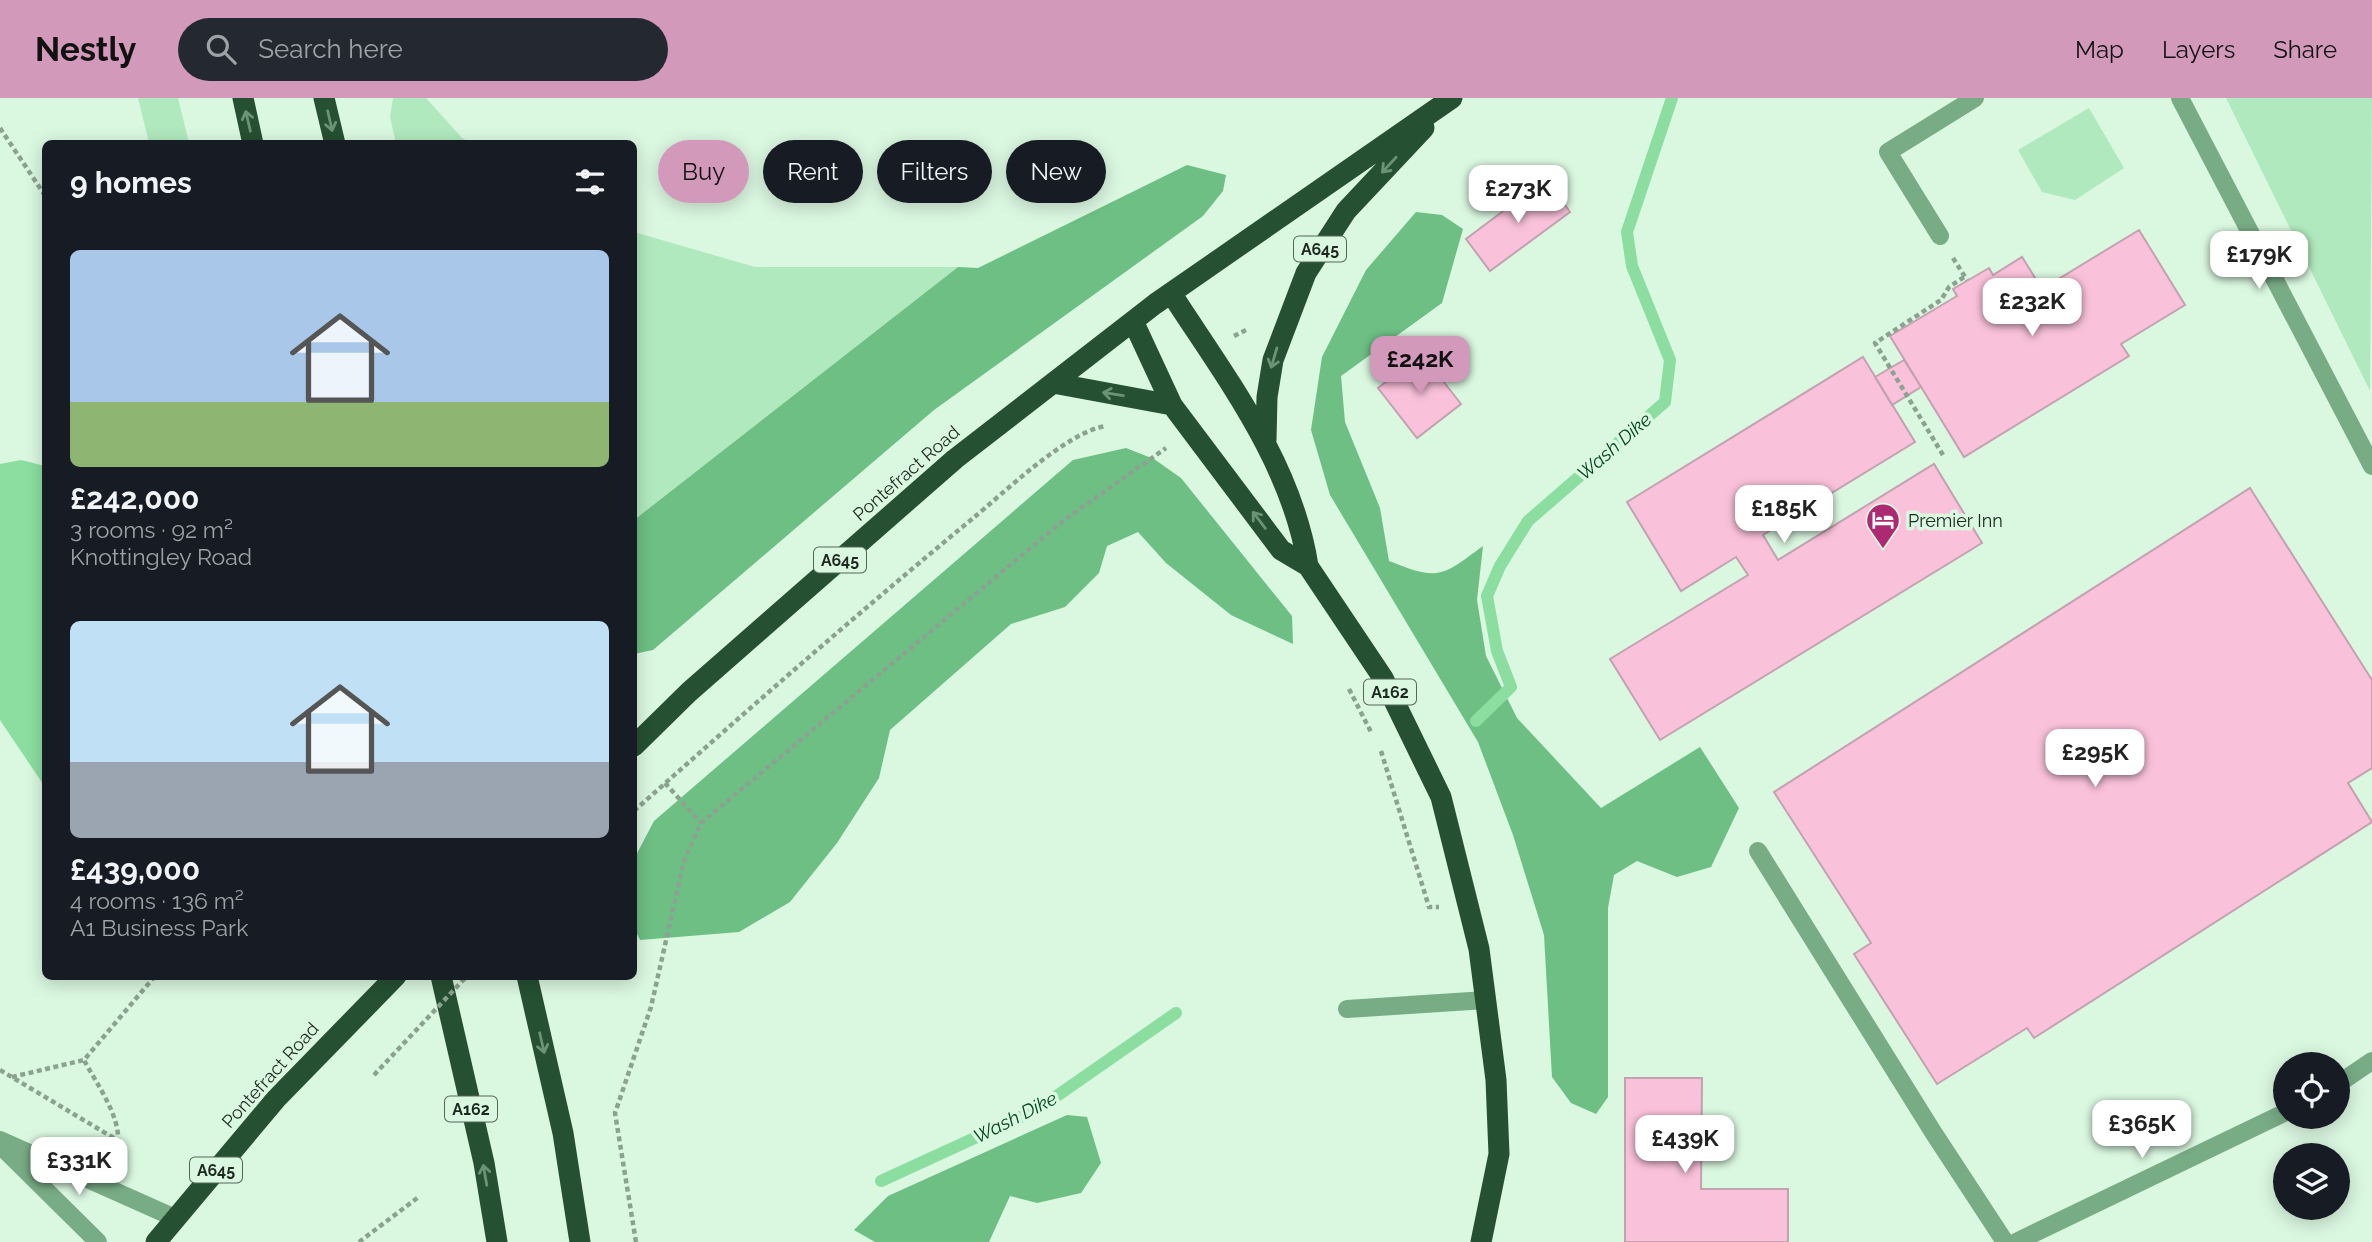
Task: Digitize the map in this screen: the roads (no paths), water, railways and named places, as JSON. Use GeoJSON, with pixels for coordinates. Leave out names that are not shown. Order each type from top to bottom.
{"type":"FeatureCollection","features":[{"type":"Feature","properties":{"kind":"highway"},"geometry":{"type":"LineString","coordinates":[[243,98],[252,140]]}},
{"type":"Feature","properties":{"kind":"highway"},"geometry":{"type":"LineString","coordinates":[[324,98],[334,140]]}},
{"type":"Feature","properties":{"kind":"highway","name":"A645"},"geometry":{"type":"LineString","coordinates":[[1163,298],[1452,98]]}},
{"type":"Feature","properties":{"kind":"highway","name":"A645"},"geometry":{"type":"LineString","coordinates":[[1266,440],[1267,397],[1273,360],[1306,273],[1346,211],[1452,98]]}},
{"type":"Feature","properties":{"kind":"highway","name":"Pontefract Road"},"geometry":{"type":"LineString","coordinates":[[637,743],[689,692],[945,468],[1163,298]]}},
{"type":"Feature","properties":{"kind":"highway","name":"A162"},"geometry":{"type":"LineString","coordinates":[[1163,298],[1266,440],[1303,537],[1308,566],[1383,678],[1441,797],[1479,949],[1496,1080],[1499,1154],[1481,1242]]}},
{"type":"Feature","properties":{"kind":"highway","name":"A162"},"geometry":{"type":"LineString","coordinates":[[1133,321],[1172,405],[1281,550],[1308,566]]}},
{"type":"Feature","properties":{"kind":"highway"},"geometry":{"type":"LineString","coordinates":[[1053,383],[1172,405]]}},
{"type":"Feature","properties":{"kind":"highway","name":"Pontefract Road"},"geometry":{"type":"LineString","coordinates":[[156,1242],[276,1099],[392,980]]}},
{"type":"Feature","properties":{"kind":"highway","name":"A162"},"geometry":{"type":"LineString","coordinates":[[442,980],[484,1163],[497,1242]]}},
{"type":"Feature","properties":{"kind":"highway"},"geometry":{"type":"LineString","coordinates":[[528,980],[563,1133],[580,1242]]}},
{"type":"Feature","properties":{"kind":"street"},"geometry":{"type":"LineString","coordinates":[[1940,236],[1888,152],[1975,98]]}},
{"type":"Feature","properties":{"kind":"street"},"geometry":{"type":"LineString","coordinates":[[2180,98],[2372,466]]}},
{"type":"Feature","properties":{"kind":"street"},"geometry":{"type":"LineString","coordinates":[[1758,851],[1933,1132],[2006,1242]]}},
{"type":"Feature","properties":{"kind":"street"},"geometry":{"type":"LineString","coordinates":[[1346,1009],[1486,1000]]}},
{"type":"Feature","properties":{"kind":"street"},"geometry":{"type":"LineString","coordinates":[[2350,1076],[2372,1061]]}},
{"type":"Feature","properties":{"kind":"street"},"geometry":{"type":"LineString","coordinates":[[2017,1242],[2273,1118]]}},
{"type":"Feature","properties":{"kind":"street"},"geometry":{"type":"LineString","coordinates":[[0,1142],[175,1218]]}},
{"type":"Feature","properties":{"kind":"street"},"geometry":{"type":"LineString","coordinates":[[0,1142],[98,1242]]}},
{"type":"Feature","properties":{"kind":"waterway","name":"Wash Dike"},"geometry":{"type":"LineString","coordinates":[[1476,721],[1511,687],[1497,651],[1487,596],[1500,566],[1528,521],[1665,402],[1670,360],[1632,266],[1627,232],[1672,98]]}},
{"type":"Feature","properties":{"kind":"waterway","name":"Wash Dike"},"geometry":{"type":"LineString","coordinates":[[881,1181],[1038,1109],[1176,1013]]}},
{"type":"Feature","properties":{"kind":"place","name":"Premier Inn"},"geometry":{"type":"Point","coordinates":[1883,550]}}]}
